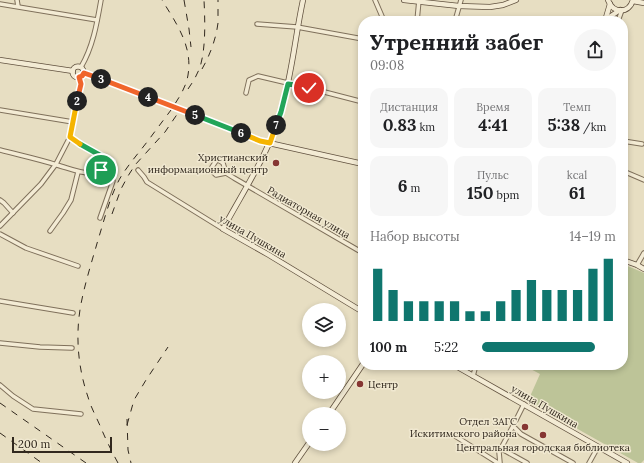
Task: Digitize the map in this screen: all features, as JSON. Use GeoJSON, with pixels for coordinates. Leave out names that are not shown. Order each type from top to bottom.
{"type":"FeatureCollection","features":[{"type":"Feature","properties":{"kind":"street"},"geometry":{"type":"LineString","coordinates":[[17,0],[18,6]]}},
{"type":"Feature","properties":{"kind":"street"},"geometry":{"type":"LineString","coordinates":[[84,73],[84,69],[82,67],[87,56],[101,0]]}},
{"type":"Feature","properties":{"kind":"street"},"geometry":{"type":"LineString","coordinates":[[223,228],[270,143],[281,112],[288,84],[302,0]]}},
{"type":"Feature","properties":{"kind":"street"},"geometry":{"type":"LineString","coordinates":[[375,0],[382,16]]}},
{"type":"Feature","properties":{"kind":"street"},"geometry":{"type":"LineString","coordinates":[[404,0],[459,6],[490,7],[516,0]]}},
{"type":"Feature","properties":{"kind":"street"},"geometry":{"type":"LineString","coordinates":[[456,16],[461,0]]}},
{"type":"Feature","properties":{"kind":"street"},"geometry":{"type":"LineString","coordinates":[[418,16],[419,1]]}},
{"type":"Feature","properties":{"kind":"street"},"geometry":{"type":"LineString","coordinates":[[611,16],[621,10],[629,8],[633,1],[644,3]]}},
{"type":"Feature","properties":{"kind":"street"},"geometry":{"type":"LineString","coordinates":[[609,2],[614,9],[621,10]]}},
{"type":"Feature","properties":{"kind":"street"},"geometry":{"type":"LineString","coordinates":[[607,16],[609,2]]}},
{"type":"Feature","properties":{"kind":"street"},"geometry":{"type":"LineString","coordinates":[[0,4],[97,20]]}},
{"type":"Feature","properties":{"kind":"street"},"geometry":{"type":"LineString","coordinates":[[619,16],[621,10]]}},
{"type":"Feature","properties":{"kind":"street"},"geometry":{"type":"LineString","coordinates":[[257,24],[297,27],[358,38]]}},
{"type":"Feature","properties":{"kind":"street"},"geometry":{"type":"LineString","coordinates":[[0,60],[73,71]]}},
{"type":"Feature","properties":{"kind":"street"},"geometry":{"type":"LineString","coordinates":[[73,71],[76,66],[82,67]]}},
{"type":"Feature","properties":{"kind":"street"},"geometry":{"type":"LineString","coordinates":[[73,71],[74,76],[79,77]]}},
{"type":"Feature","properties":{"kind":"street"},"geometry":{"type":"LineString","coordinates":[[79,77],[84,73]]}},
{"type":"Feature","properties":{"kind":"street"},"geometry":{"type":"LineString","coordinates":[[84,73],[260,141],[358,163]]}},
{"type":"Feature","properties":{"kind":"street"},"geometry":{"type":"LineString","coordinates":[[246,93],[249,80],[258,76],[358,101]]}},
{"type":"Feature","properties":{"kind":"street"},"geometry":{"type":"LineString","coordinates":[[0,226],[41,184],[56,164],[70,137],[81,84],[79,77]]}},
{"type":"Feature","properties":{"kind":"street"},"geometry":{"type":"LineString","coordinates":[[0,110],[73,122]]}},
{"type":"Feature","properties":{"kind":"street"},"geometry":{"type":"LineString","coordinates":[[0,150],[56,164],[78,172],[89,173],[101,170],[112,162],[70,137]]}},
{"type":"Feature","properties":{"kind":"street"},"geometry":{"type":"LineString","coordinates":[[628,142],[642,144]]}},
{"type":"Feature","properties":{"kind":"street"},"geometry":{"type":"LineString","coordinates":[[94,172],[100,167],[102,156]]}},
{"type":"Feature","properties":{"kind":"street","name":"Радиаторная улица"},"geometry":{"type":"LineString","coordinates":[[226,173],[223,163],[218,160],[216,161],[212,167],[213,172],[216,175],[226,173],[358,250]]}},
{"type":"Feature","properties":{"kind":"street"},"geometry":{"type":"LineString","coordinates":[[100,218],[113,181],[101,170]]}},
{"type":"Feature","properties":{"kind":"street","name":"улица Пушкина"},"geometry":{"type":"LineString","coordinates":[[138,170],[147,182],[176,201],[358,309]]}},
{"type":"Feature","properties":{"kind":"street"},"geometry":{"type":"LineString","coordinates":[[50,231],[71,200],[78,172]]}},
{"type":"Feature","properties":{"kind":"street"},"geometry":{"type":"LineString","coordinates":[[628,173],[644,180]]}},
{"type":"Feature","properties":{"kind":"street"},"geometry":{"type":"LineString","coordinates":[[0,200],[13,213]]}},
{"type":"Feature","properties":{"kind":"street"},"geometry":{"type":"LineString","coordinates":[[0,234],[26,248],[78,266]]}},
{"type":"Feature","properties":{"kind":"street"},"geometry":{"type":"LineString","coordinates":[[637,265],[644,253]]}},
{"type":"Feature","properties":{"kind":"street"},"geometry":{"type":"LineString","coordinates":[[628,262],[644,269]]}},
{"type":"Feature","properties":{"kind":"street"},"geometry":{"type":"LineString","coordinates":[[0,301],[73,313]]}},
{"type":"Feature","properties":{"kind":"street"},"geometry":{"type":"LineString","coordinates":[[0,343],[40,347],[72,348]]}},
{"type":"Feature","properties":{"kind":"street"},"geometry":{"type":"LineString","coordinates":[[334,407],[359,370]]}},
{"type":"Feature","properties":{"kind":"street","name":"улица Пушкина"},"geometry":{"type":"LineString","coordinates":[[463,370],[627,463]]}},
{"type":"Feature","properties":{"kind":"street"},"geometry":{"type":"LineString","coordinates":[[473,376],[475,370]]}},
{"type":"Feature","properties":{"kind":"street"},"geometry":{"type":"LineString","coordinates":[[0,385],[13,396],[33,409],[81,414]]}},
{"type":"Feature","properties":{"kind":"street"},"geometry":{"type":"LineString","coordinates":[[499,463],[500,448],[524,404]]}},
{"type":"Feature","properties":{"kind":"street"},"geometry":{"type":"LineString","coordinates":[[513,426],[522,434],[573,463]]}},
{"type":"Feature","properties":{"kind":"street"},"geometry":{"type":"LineString","coordinates":[[455,436],[499,463]]}},
{"type":"Feature","properties":{"kind":"street"},"geometry":{"type":"LineString","coordinates":[[589,463],[598,447]]}},
{"type":"Feature","properties":{"kind":"street"},"geometry":{"type":"LineString","coordinates":[[500,448],[527,463]]}},
{"type":"Feature","properties":{"kind":"street"},"geometry":{"type":"LineString","coordinates":[[295,463],[303,451]]}},
{"type":"Feature","properties":{"kind":"green space"},"geometry":{"type":"Polygon","coordinates":[[[628,266],[644,273],[644,460],[641,463],[638,463],[528,401],[540,374],[532,370],[628,370],[628,266]]]}},
{"type":"Feature","properties":{"kind":"railway"},"geometry":{"type":"LineString","coordinates":[[118,463],[92,409],[82,375],[78,351],[79,316],[89,272],[114,190],[126,170],[171,110],[187,80],[189,64],[186,45],[178,26],[162,0]]}},
{"type":"Feature","properties":{"kind":"railway"},"geometry":{"type":"LineString","coordinates":[[184,0],[191,47]]}},
{"type":"Feature","properties":{"kind":"railway"},"geometry":{"type":"LineString","coordinates":[[188,89],[198,73],[202,59],[205,34],[204,0]]}},
{"type":"Feature","properties":{"kind":"railway"},"geometry":{"type":"LineString","coordinates":[[202,69],[210,53],[216,35],[218,23],[218,0]]}},
{"type":"Feature","properties":{"kind":"railway"},"geometry":{"type":"LineString","coordinates":[[112,214],[121,189],[135,165],[165,132],[178,113]]}},
{"type":"Feature","properties":{"kind":"railway"},"geometry":{"type":"LineString","coordinates":[[127,425],[134,400],[168,347]]}},
{"type":"Feature","properties":{"kind":"railway"},"geometry":{"type":"LineString","coordinates":[[0,403],[86,463]]}},
{"type":"Feature","properties":{"kind":"railway"},"geometry":{"type":"LineString","coordinates":[[127,419],[128,450],[131,463]]}},
{"type":"Feature","properties":{"kind":"railway"},"geometry":{"type":"LineString","coordinates":[[0,433],[42,463]]}},
{"type":"Feature","properties":{"kind":"place","name":"Христианский информационный центр"},"geometry":{"type":"Point","coordinates":[276,163]}},
{"type":"Feature","properties":{"kind":"place","name":"Центр"},"geometry":{"type":"Point","coordinates":[360,384]}},
{"type":"Feature","properties":{"kind":"place","name":"Отдел ЗАГС Искитимского района"},"geometry":{"type":"Point","coordinates":[525,427]}},
{"type":"Feature","properties":{"kind":"place","name":"Центральная городская библиотека"},"geometry":{"type":"Point","coordinates":[543,435]}},
{"type":"Feature","properties":{"kind":"route"},"geometry":{"type":"LineString","coordinates":[[101,170],[112,162],[70,137],[81,84],[79,77],[84,73],[260,141],[270,143],[281,112],[288,84],[309,88]]}}]}
